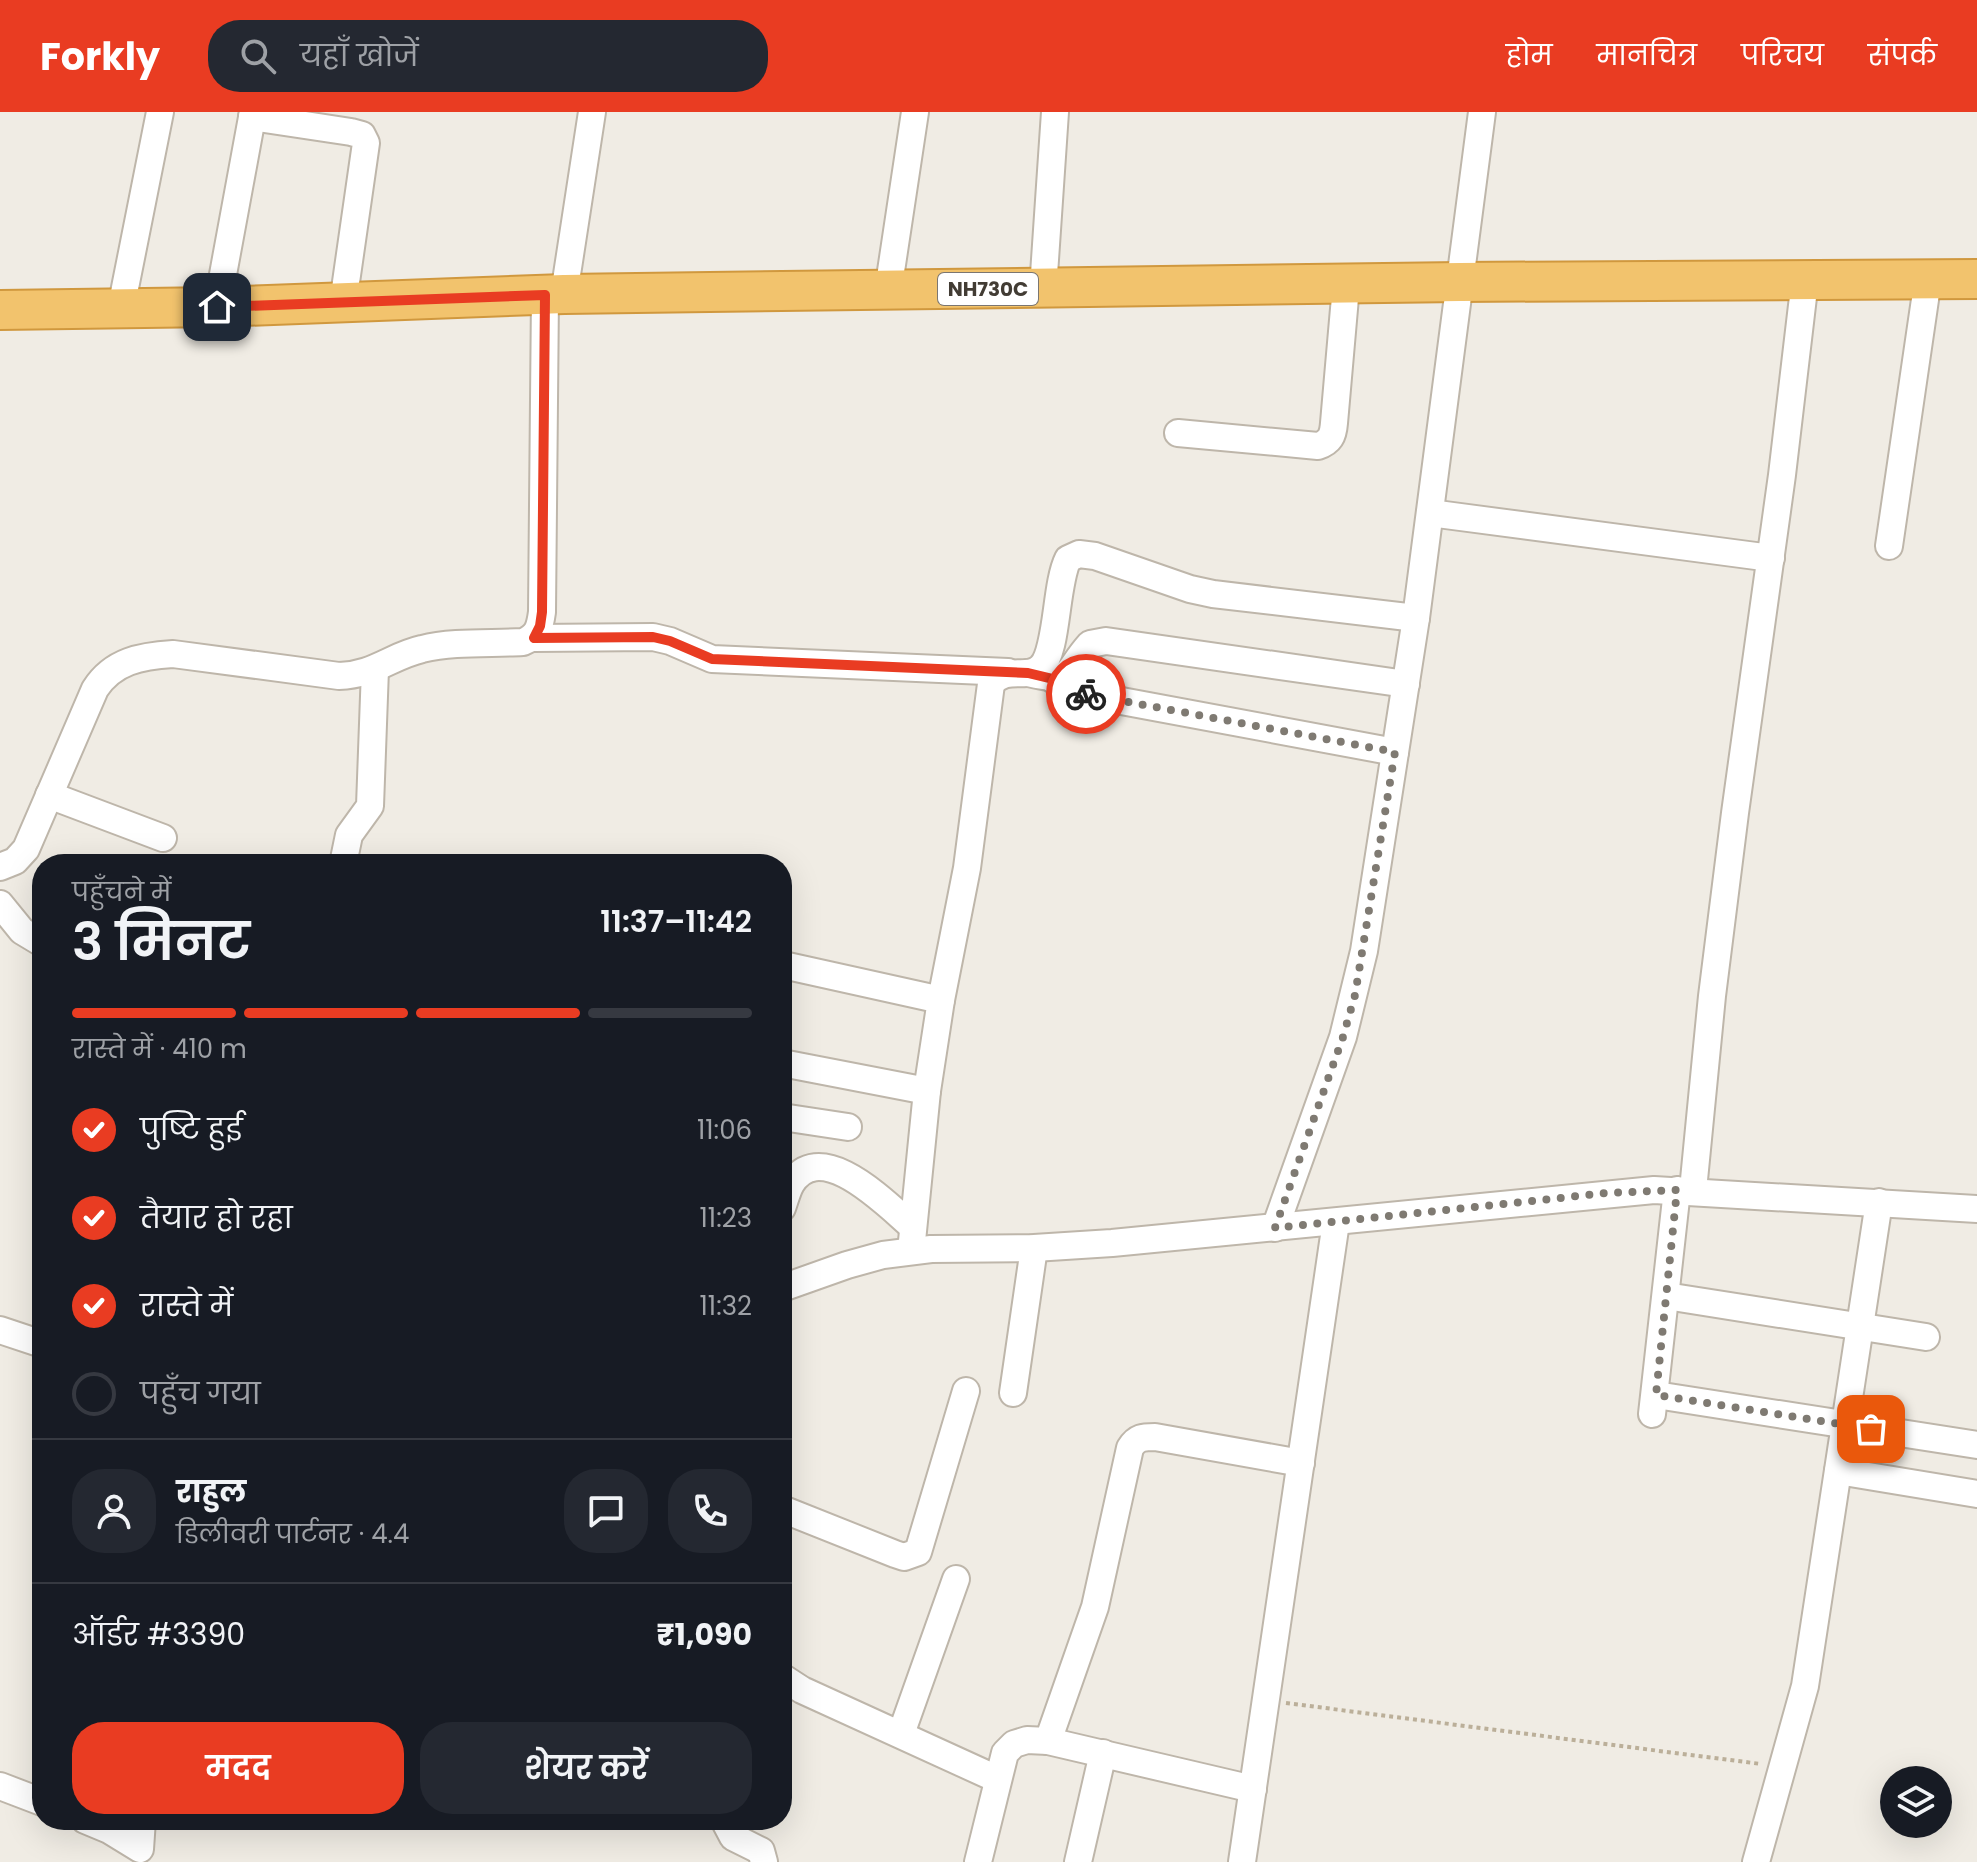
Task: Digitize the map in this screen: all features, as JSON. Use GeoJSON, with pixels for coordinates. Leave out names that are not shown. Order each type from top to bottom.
{"type":"FeatureCollection","features":[{"type":"Feature","properties":{"kind":"highway","name":"NH730C"},"geometry":{"type":"LineString","coordinates":[[0,310],[217,307],[554,294],[1346,286],[1460,282],[1977,279]]}},
{"type":"Feature","properties":{"kind":"street"},"geometry":{"type":"LineString","coordinates":[[121,308],[160,112]]}},
{"type":"Feature","properties":{"kind":"street"},"geometry":{"type":"LineString","coordinates":[[534,638],[542,612],[554,294],[592,112]]}},
{"type":"Feature","properties":{"kind":"street"},"geometry":{"type":"LineString","coordinates":[[888,291],[915,112]]}},
{"type":"Feature","properties":{"kind":"street"},"geometry":{"type":"LineString","coordinates":[[1043,289],[1055,112]]}},
{"type":"Feature","properties":{"kind":"street"},"geometry":{"type":"LineString","coordinates":[[1275,1228],[1339,1049],[1355,995],[1416,618],[1482,112]]}},
{"type":"Feature","properties":{"kind":"street"},"geometry":{"type":"LineString","coordinates":[[217,307],[252,114],[351,132],[362,135],[366,143],[343,303]]}},
{"type":"Feature","properties":{"kind":"street"},"geometry":{"type":"LineString","coordinates":[[1889,546],[1928,279]]}},
{"type":"Feature","properties":{"kind":"street"},"geometry":{"type":"LineString","coordinates":[[1805,280],[1771,558],[1685,1190],[1666,1296],[1654,1404],[1977,1445]]}},
{"type":"Feature","properties":{"kind":"street"},"geometry":{"type":"LineString","coordinates":[[1178,433],[1318,446],[1328,443],[1334,423],[1346,286]]}},
{"type":"Feature","properties":{"kind":"street"},"geometry":{"type":"LineString","coordinates":[[1430,513],[1771,558]]}},
{"type":"Feature","properties":{"kind":"street"},"geometry":{"type":"LineString","coordinates":[[1030,675],[1044,664],[1049,650],[1061,572],[1068,559],[1079,554],[1095,556],[1213,594],[1416,618]]}},
{"type":"Feature","properties":{"kind":"street"},"geometry":{"type":"LineString","coordinates":[[0,867],[15,861],[26,849],[103,676],[116,666],[173,654],[339,676],[358,675],[401,655],[425,648],[523,642],[534,638],[653,637],[712,659],[1030,675],[1082,694],[1395,752]]}},
{"type":"Feature","properties":{"kind":"street"},"geometry":{"type":"LineString","coordinates":[[912,1239],[927,1091],[967,868],[991,684],[997,677],[1069,673],[1084,651],[1097,641],[1406,684]]}},
{"type":"Feature","properties":{"kind":"street"},"geometry":{"type":"LineString","coordinates":[[345,854],[349,835],[370,806],[375,669]]}},
{"type":"Feature","properties":{"kind":"street"},"geometry":{"type":"LineString","coordinates":[[49,795],[163,838]]}},
{"type":"Feature","properties":{"kind":"street"},"geometry":{"type":"LineString","coordinates":[[0,904],[22,931],[32,937]]}},
{"type":"Feature","properties":{"kind":"street"},"geometry":{"type":"LineString","coordinates":[[792,967],[941,1000]]}},
{"type":"Feature","properties":{"kind":"street"},"geometry":{"type":"LineString","coordinates":[[792,1065],[927,1091]]}},
{"type":"Feature","properties":{"kind":"street"},"geometry":{"type":"LineString","coordinates":[[792,1119],[848,1127]]}},
{"type":"Feature","properties":{"kind":"street"},"geometry":{"type":"LineString","coordinates":[[792,1182],[798,1175],[813,1169],[828,1167],[847,1173],[912,1239],[931,1249],[1034,1248],[1275,1228],[1607,1193],[1685,1190],[1977,1209]]}},
{"type":"Feature","properties":{"kind":"street"},"geometry":{"type":"LineString","coordinates":[[1756,1862],[1805,1686],[1879,1202]]}},
{"type":"Feature","properties":{"kind":"street"},"geometry":{"type":"LineString","coordinates":[[1242,1862],[1336,1222]]}},
{"type":"Feature","properties":{"kind":"street"},"geometry":{"type":"LineString","coordinates":[[792,1284],[912,1239]]}},
{"type":"Feature","properties":{"kind":"street"},"geometry":{"type":"LineString","coordinates":[[1013,1393],[1034,1248]]}},
{"type":"Feature","properties":{"kind":"street"},"geometry":{"type":"LineString","coordinates":[[1666,1296],[1926,1337]]}},
{"type":"Feature","properties":{"kind":"street"},"geometry":{"type":"LineString","coordinates":[[0,1330],[32,1341]]}},
{"type":"Feature","properties":{"kind":"street"},"geometry":{"type":"LineString","coordinates":[[792,1513],[904,1557],[918,1552],[966,1391]]}},
{"type":"Feature","properties":{"kind":"street"},"geometry":{"type":"LineString","coordinates":[[1048,1741],[1095,1607],[1130,1448],[1135,1440],[1155,1437],[1301,1463]]}},
{"type":"Feature","properties":{"kind":"street"},"geometry":{"type":"LineString","coordinates":[[1838,1471],[1977,1494]]}},
{"type":"Feature","properties":{"kind":"street"},"geometry":{"type":"LineString","coordinates":[[901,1734],[956,1579]]}},
{"type":"Feature","properties":{"kind":"street"},"geometry":{"type":"LineString","coordinates":[[792,1684],[997,1779]]}},
{"type":"Feature","properties":{"kind":"street"},"geometry":{"type":"LineString","coordinates":[[978,1862],[1005,1753],[1014,1744],[1027,1740],[1048,1741],[1253,1789]]}},
{"type":"Feature","properties":{"kind":"street"},"geometry":{"type":"LineString","coordinates":[[1078,1862],[1103,1753]]}},
{"type":"Feature","properties":{"kind":"street"},"geometry":{"type":"LineString","coordinates":[[0,1786],[32,1798]]}},
{"type":"Feature","properties":{"kind":"street"},"geometry":{"type":"LineString","coordinates":[[109,1830],[142,1856]]}},
{"type":"Feature","properties":{"kind":"street"},"geometry":{"type":"LineString","coordinates":[[142,1830],[142,1856]]}},
{"type":"Feature","properties":{"kind":"street"},"geometry":{"type":"LineString","coordinates":[[729,1830],[733,1837],[761,1851],[764,1862]]}},
{"type":"Feature","properties":{"kind":"path"},"geometry":{"type":"LineString","coordinates":[[1267,1700],[1783,1767]]}},
{"type":"Feature","properties":{"kind":"way so far"},"geometry":{"type":"LineString","coordinates":[[1086,694],[1395,752],[1355,995],[1275,1228],[1607,1193],[1677,1190],[1656,1395],[1871,1429]]}},
{"type":"Feature","properties":{"kind":"route"},"geometry":{"type":"LineString","coordinates":[[217,307],[545,295],[542,612],[534,638],[653,637],[712,659],[1028,673],[1053,679],[1073,692],[1086,694]]}}]}
